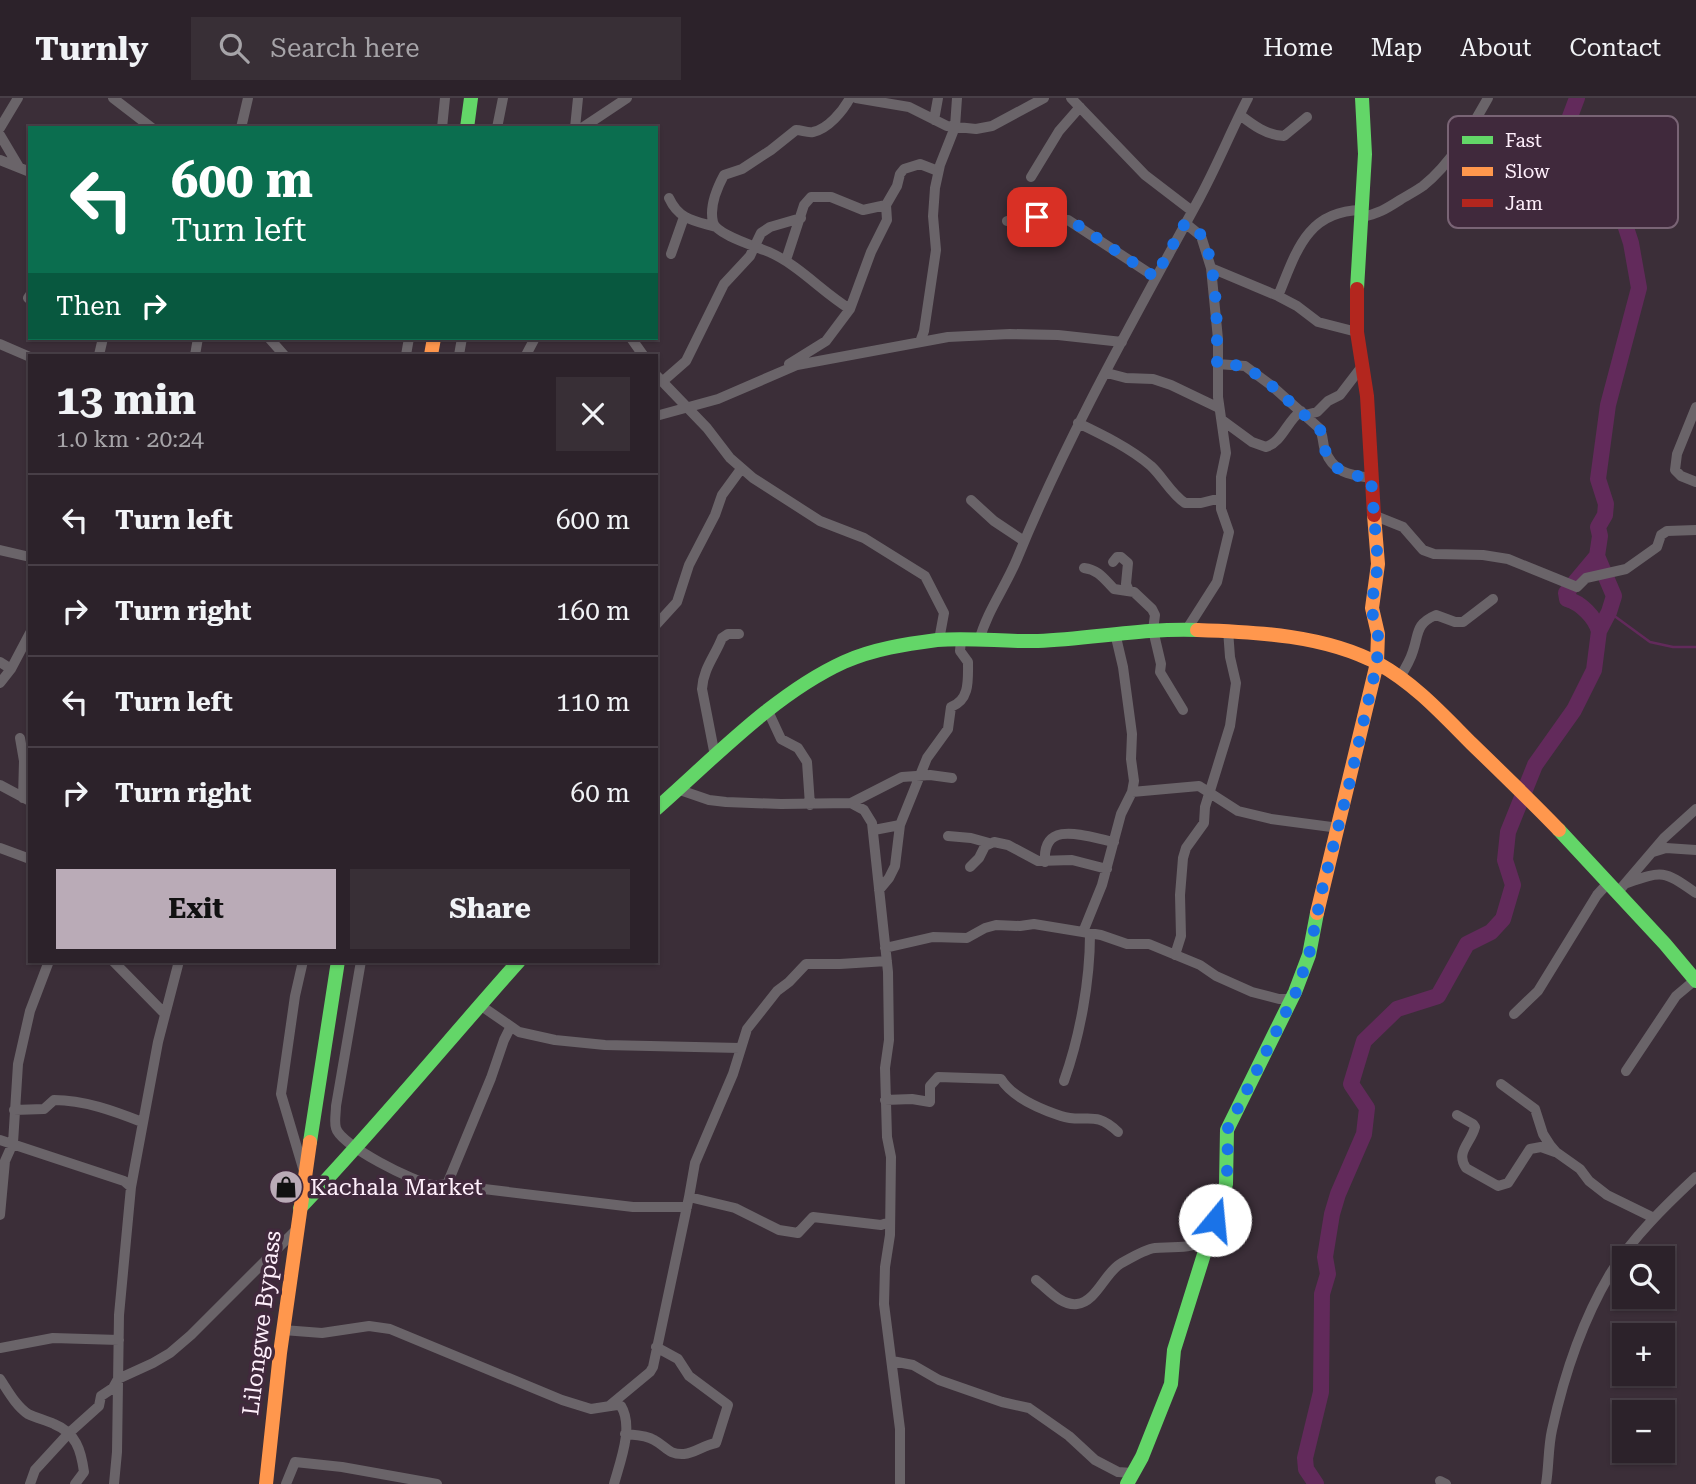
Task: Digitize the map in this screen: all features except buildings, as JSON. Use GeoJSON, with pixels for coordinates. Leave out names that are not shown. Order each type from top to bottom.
{"type":"FeatureCollection","features":[{"type":"Feature","properties":{"kind":"street"},"geometry":{"type":"LineString","coordinates":[[0,128],[18,98]]}},
{"type":"Feature","properties":{"kind":"street"},"geometry":{"type":"LineString","coordinates":[[113,98],[149,126]]}},
{"type":"Feature","properties":{"kind":"street"},"geometry":{"type":"LineString","coordinates":[[241,126],[248,98]]}},
{"type":"Feature","properties":{"kind":"street"},"geometry":{"type":"LineString","coordinates":[[442,126],[445,98]]}},
{"type":"Feature","properties":{"kind":"street"},"geometry":{"type":"LineString","coordinates":[[467,126],[471,98]]}},
{"type":"Feature","properties":{"kind":"street"},"geometry":{"type":"LineString","coordinates":[[498,126],[503,98]]}},
{"type":"Feature","properties":{"kind":"street"},"geometry":{"type":"LineString","coordinates":[[575,126],[578,98]]}},
{"type":"Feature","properties":{"kind":"street"},"geometry":{"type":"LineString","coordinates":[[585,126],[627,98]]}},
{"type":"Feature","properties":{"kind":"street"},"geometry":{"type":"LineString","coordinates":[[716,228],[713,222],[714,197],[724,175],[742,169],[796,130],[811,133],[819,130],[838,116],[850,98]]}},
{"type":"Feature","properties":{"kind":"street"},"geometry":{"type":"LineString","coordinates":[[856,98],[909,107],[934,120],[956,127],[985,129],[1044,98]]}},
{"type":"Feature","properties":{"kind":"street"},"geometry":{"type":"LineString","coordinates":[[934,120],[938,98]]}},
{"type":"Feature","properties":{"kind":"street"},"geometry":{"type":"LineString","coordinates":[[920,342],[936,250],[933,216],[938,171],[956,127],[957,98]]}},
{"type":"Feature","properties":{"kind":"street"},"geometry":{"type":"LineString","coordinates":[[1071,98],[1138,168],[1192,211]]}},
{"type":"Feature","properties":{"kind":"street"},"geometry":{"type":"LineString","coordinates":[[979,641],[985,619],[1014,566],[1078,423],[1192,211],[1248,98]]}},
{"type":"Feature","properties":{"kind":"street"},"geometry":{"type":"LineString","coordinates":[[892,1361],[913,1365],[939,1380],[1002,1402],[1029,1408],[1069,1436],[1096,1460],[1130,1478],[1142,1457],[1167,1396],[1171,1384],[1174,1350],[1226,1184],[1227,1130],[1291,999],[1309,955],[1377,663],[1378,634],[1371,608],[1378,564],[1367,396],[1357,332],[1356,287],[1365,154],[1362,98]]}},
{"type":"Feature","properties":{"kind":"street"},"geometry":{"type":"LineString","coordinates":[[1477,116],[1488,98]]}},
{"type":"Feature","properties":{"kind":"street"},"geometry":{"type":"LineString","coordinates":[[1031,177],[1059,131],[1080,107]]}},
{"type":"Feature","properties":{"kind":"street"},"geometry":{"type":"LineString","coordinates":[[1240,115],[1256,127],[1274,135],[1284,136],[1307,117]]}},
{"type":"Feature","properties":{"kind":"street"},"geometry":{"type":"LineString","coordinates":[[0,135],[19,167]]}},
{"type":"Feature","properties":{"kind":"street"},"geometry":{"type":"LineString","coordinates":[[1278,296],[1307,233],[1327,218],[1341,212],[1378,214],[1385,211],[1422,187],[1448,158]]}},
{"type":"Feature","properties":{"kind":"street"},"geometry":{"type":"LineString","coordinates":[[0,160],[28,171]]}},
{"type":"Feature","properties":{"kind":"street"},"geometry":{"type":"LineString","coordinates":[[779,372],[826,341],[850,309],[871,252],[887,220],[886,205],[904,169],[920,164],[938,171]]}},
{"type":"Feature","properties":{"kind":"street"},"geometry":{"type":"LineString","coordinates":[[786,260],[804,205],[811,197],[831,197],[863,211],[886,205]]}},
{"type":"Feature","properties":{"kind":"street"},"geometry":{"type":"LineString","coordinates":[[669,198],[674,209],[684,217],[716,228],[754,248],[786,260],[850,309]]}},
{"type":"Feature","properties":{"kind":"street"},"geometry":{"type":"LineString","coordinates":[[671,254],[684,217]]}},
{"type":"Feature","properties":{"kind":"street"},"geometry":{"type":"LineString","coordinates":[[1007,222],[1024,217],[1068,220],[1155,277]]}},
{"type":"Feature","properties":{"kind":"street"},"geometry":{"type":"LineString","coordinates":[[801,218],[764,230],[744,264],[724,284],[686,361],[659,378],[689,408],[741,469],[820,521],[864,538],[920,571],[930,582],[944,613],[939,640]]}},
{"type":"Feature","properties":{"kind":"street"},"geometry":{"type":"LineString","coordinates":[[1185,223],[1201,236],[1211,268],[1219,408],[1226,453],[1221,509],[1229,532],[1217,582],[1186,629]]}},
{"type":"Feature","properties":{"kind":"street"},"geometry":{"type":"LineString","coordinates":[[1211,268],[1278,296],[1318,322],[1357,332]]}},
{"type":"Feature","properties":{"kind":"street"},"geometry":{"type":"LineString","coordinates":[[658,416],[727,395],[806,363],[920,342],[991,333],[1058,335],[1122,342]]}},
{"type":"Feature","properties":{"kind":"street"},"geometry":{"type":"LineString","coordinates":[[271,340],[283,354]]}},
{"type":"Feature","properties":{"kind":"street"},"geometry":{"type":"LineString","coordinates":[[0,344],[28,356]]}},
{"type":"Feature","properties":{"kind":"street"},"geometry":{"type":"LineString","coordinates":[[1217,364],[1245,366],[1322,432],[1324,448],[1333,465],[1351,476],[1371,478]]}},
{"type":"Feature","properties":{"kind":"street"},"geometry":{"type":"LineString","coordinates":[[1222,421],[1252,442],[1266,447],[1273,445],[1290,421],[1303,413],[1317,412],[1328,401],[1340,396],[1363,365]]}},
{"type":"Feature","properties":{"kind":"street"},"geometry":{"type":"LineString","coordinates":[[1107,373],[1171,384],[1219,408]]}},
{"type":"Feature","properties":{"kind":"street"},"geometry":{"type":"LineString","coordinates":[[1696,407],[1677,454],[1675,470],[1681,476],[1696,482]]}},
{"type":"Feature","properties":{"kind":"street"},"geometry":{"type":"LineString","coordinates":[[1078,423],[1143,460],[1185,503],[1201,503],[1221,498]]}},
{"type":"Feature","properties":{"kind":"street"},"geometry":{"type":"LineString","coordinates":[[658,623],[677,602],[689,565],[702,543],[722,495],[741,469]]}},
{"type":"Feature","properties":{"kind":"street"},"geometry":{"type":"LineString","coordinates":[[971,500],[1024,541]]}},
{"type":"Feature","properties":{"kind":"street"},"geometry":{"type":"LineString","coordinates":[[1373,515],[1403,527],[1423,550],[1434,554],[1483,555],[1507,559],[1577,587],[1586,578],[1626,569],[1657,547],[1661,535],[1667,531],[1696,530]]}},
{"type":"Feature","properties":{"kind":"street"},"geometry":{"type":"LineString","coordinates":[[0,550],[28,557]]}},
{"type":"Feature","properties":{"kind":"street"},"geometry":{"type":"LineString","coordinates":[[1113,562],[1116,557],[1121,557],[1128,563],[1126,584],[1129,591],[1152,609],[1155,615],[1153,631],[1161,664],[1160,672],[1183,710]]}},
{"type":"Feature","properties":{"kind":"street"},"geometry":{"type":"LineString","coordinates":[[1084,568],[1094,569],[1114,589],[1129,591]]}},
{"type":"Feature","properties":{"kind":"street"},"geometry":{"type":"LineString","coordinates":[[1400,677],[1414,650],[1416,634],[1427,619],[1436,615],[1463,622],[1493,599]]}},
{"type":"Feature","properties":{"kind":"street"},"geometry":{"type":"LineString","coordinates":[[658,807],[768,711],[809,681],[845,662],[897,646],[939,640],[1038,641],[1186,629],[1252,632],[1329,645],[1377,663],[1400,677],[1443,714],[1512,786],[1617,886],[1696,981],[1676,996],[1626,1071]]}},
{"type":"Feature","properties":{"kind":"street"},"geometry":{"type":"LineString","coordinates":[[1175,955],[1181,936],[1183,858],[1186,848],[1204,823],[1205,807],[1230,726],[1236,683],[1228,630]]}},
{"type":"Feature","properties":{"kind":"street"},"geometry":{"type":"LineString","coordinates":[[1064,1080],[1079,1028],[1090,952],[1087,933],[1121,814],[1132,792],[1134,781],[1132,734],[1123,667],[1115,633]]}},
{"type":"Feature","properties":{"kind":"street"},"geometry":{"type":"LineString","coordinates":[[715,756],[702,681],[722,638],[729,634],[738,634]]}},
{"type":"Feature","properties":{"kind":"street"},"geometry":{"type":"LineString","coordinates":[[0,683],[11,669],[28,637]]}},
{"type":"Feature","properties":{"kind":"street"},"geometry":{"type":"LineString","coordinates":[[879,890],[895,866],[900,825],[927,758],[948,729],[951,707],[966,695],[968,662],[960,651],[961,640]]}},
{"type":"Feature","properties":{"kind":"street"},"geometry":{"type":"LineString","coordinates":[[0,662],[11,669]]}},
{"type":"Feature","properties":{"kind":"street"},"geometry":{"type":"LineString","coordinates":[[768,711],[781,739],[798,748],[807,762],[810,805]]}},
{"type":"Feature","properties":{"kind":"street"},"geometry":{"type":"LineString","coordinates":[[20,738],[26,799]]}},
{"type":"Feature","properties":{"kind":"street"},"geometry":{"type":"LineString","coordinates":[[677,789],[709,800],[810,805],[851,803],[897,779],[920,775],[952,778]]}},
{"type":"Feature","properties":{"kind":"street"},"geometry":{"type":"LineString","coordinates":[[0,785],[26,799]]}},
{"type":"Feature","properties":{"kind":"street"},"geometry":{"type":"LineString","coordinates":[[1132,792],[1199,786],[1238,811],[1339,828]]}},
{"type":"Feature","properties":{"kind":"street"},"geometry":{"type":"LineString","coordinates":[[851,803],[864,810],[874,830],[887,961],[889,1040],[885,1068],[885,1100],[891,1157],[890,1235],[883,1284],[900,1429],[900,1484]]}},
{"type":"Feature","properties":{"kind":"street"},"geometry":{"type":"LineString","coordinates":[[1617,886],[1696,809]]}},
{"type":"Feature","properties":{"kind":"street"},"geometry":{"type":"LineString","coordinates":[[874,830],[900,825]]}},
{"type":"Feature","properties":{"kind":"street"},"geometry":{"type":"LineString","coordinates":[[1045,862],[1044,848],[1050,839],[1060,833],[1114,842]]}},
{"type":"Feature","properties":{"kind":"street"},"geometry":{"type":"LineString","coordinates":[[948,836],[1002,843],[1038,861],[1072,860],[1107,869]]}},
{"type":"Feature","properties":{"kind":"street"},"geometry":{"type":"LineString","coordinates":[[970,867],[989,843]]}},
{"type":"Feature","properties":{"kind":"street"},"geometry":{"type":"LineString","coordinates":[[0,848],[28,858]]}},
{"type":"Feature","properties":{"kind":"street"},"geometry":{"type":"LineString","coordinates":[[1653,852],[1666,848],[1696,850]]}},
{"type":"Feature","properties":{"kind":"street"},"geometry":{"type":"LineString","coordinates":[[1514,1014],[1538,991],[1597,895],[1659,873],[1675,879],[1696,893]]}},
{"type":"Feature","properties":{"kind":"street"},"geometry":{"type":"LineString","coordinates":[[885,948],[933,937],[967,939],[996,925],[1034,924],[1087,933],[1127,944],[1149,944],[1200,965],[1216,976],[1252,992],[1279,999],[1291,999]]}},
{"type":"Feature","properties":{"kind":"street"},"geometry":{"type":"LineString","coordinates":[[609,1406],[622,1392],[650,1372],[668,1299],[695,1163],[733,1074],[751,1023],[777,991],[806,964],[887,961]]}},
{"type":"Feature","properties":{"kind":"street"},"geometry":{"type":"LineString","coordinates":[[0,1215],[5,1161],[13,1143],[21,1048],[30,1011],[48,963]]}},
{"type":"Feature","properties":{"kind":"street"},"geometry":{"type":"LineString","coordinates":[[115,963],[164,1013]]}},
{"type":"Feature","properties":{"kind":"street"},"geometry":{"type":"LineString","coordinates":[[114,1484],[122,1264],[131,1187],[164,1013],[178,963]]}},
{"type":"Feature","properties":{"kind":"street"},"geometry":{"type":"LineString","coordinates":[[303,963],[281,1094],[305,1175]]}},
{"type":"Feature","properties":{"kind":"street","name":"Lilongwe Bypass"},"geometry":{"type":"LineString","coordinates":[[266,1484],[283,1330],[338,963]]}},
{"type":"Feature","properties":{"kind":"street"},"geometry":{"type":"LineString","coordinates":[[361,963],[336,1106],[336,1129],[357,1148],[410,1177],[433,1185],[449,1182],[459,1186],[633,1207],[688,1202],[735,1209],[779,1230],[798,1233],[813,1217],[881,1225],[890,1222]]}},
{"type":"Feature","properties":{"kind":"street"},"geometry":{"type":"LineString","coordinates":[[300,1208],[357,1148],[412,1081],[517,963]]}},
{"type":"Feature","properties":{"kind":"street"},"geometry":{"type":"LineString","coordinates":[[480,1005],[510,1028],[528,1035],[605,1045],[740,1048]]}},
{"type":"Feature","properties":{"kind":"street"},"geometry":{"type":"LineString","coordinates":[[449,1182],[510,1028]]}},
{"type":"Feature","properties":{"kind":"street"},"geometry":{"type":"LineString","coordinates":[[885,1100],[912,1099],[929,1102],[930,1086],[938,1077],[1001,1079],[1008,1091],[1062,1116],[1094,1117],[1118,1132]]}},
{"type":"Feature","properties":{"kind":"street"},"geometry":{"type":"LineString","coordinates":[[1501,1084],[1535,1109],[1543,1135],[1556,1152]]}},
{"type":"Feature","properties":{"kind":"street"},"geometry":{"type":"LineString","coordinates":[[14,1110],[44,1109],[54,1100],[65,1100],[116,1112],[142,1122]]}},
{"type":"Feature","properties":{"kind":"street"},"geometry":{"type":"LineString","coordinates":[[1457,1115],[1475,1127],[1461,1154],[1463,1164],[1498,1186],[1508,1183],[1530,1149],[1541,1147],[1556,1152],[1575,1164],[1589,1181],[1607,1195],[1654,1218]]}},
{"type":"Feature","properties":{"kind":"street"},"geometry":{"type":"LineString","coordinates":[[0,1140],[124,1181],[131,1187]]}},
{"type":"Feature","properties":{"kind":"street"},"geometry":{"type":"LineString","coordinates":[[1559,1484],[1546,1482],[1551,1434],[1579,1335],[1610,1274],[1654,1218],[1696,1177]]}},
{"type":"Feature","properties":{"kind":"street"},"geometry":{"type":"LineString","coordinates":[[30,1484],[35,1470],[69,1433],[99,1406],[102,1396],[113,1388],[118,1379],[153,1363],[177,1347],[297,1229]]}},
{"type":"Feature","properties":{"kind":"street"},"geometry":{"type":"LineString","coordinates":[[1036,1280],[1066,1304],[1081,1304],[1118,1265],[1153,1248],[1161,1250],[1209,1240]]}},
{"type":"Feature","properties":{"kind":"street"},"geometry":{"type":"LineString","coordinates":[[283,1330],[322,1333],[369,1326],[390,1329],[562,1400],[591,1409],[617,1405],[624,1409],[625,1434],[617,1483]]}},
{"type":"Feature","properties":{"kind":"street"},"geometry":{"type":"LineString","coordinates":[[0,1348],[53,1338],[119,1340]]}},
{"type":"Feature","properties":{"kind":"street"},"geometry":{"type":"LineString","coordinates":[[625,1434],[654,1440],[669,1452],[682,1454],[716,1443],[728,1405],[689,1376],[678,1359],[656,1347]]}},
{"type":"Feature","properties":{"kind":"street"},"geometry":{"type":"LineString","coordinates":[[0,1379],[18,1405],[28,1414],[57,1425],[69,1433],[80,1446],[85,1472],[75,1484]]}},
{"type":"Feature","properties":{"kind":"street"},"geometry":{"type":"LineString","coordinates":[[286,1484],[295,1462],[342,1467],[437,1484]]}},
{"type":"Feature","properties":{"kind":"waterway"},"geometry":{"type":"LineString","coordinates":[[1570,116],[1577,98]]}},
{"type":"Feature","properties":{"kind":"waterway"},"geometry":{"type":"LineString","coordinates":[[1316,1484],[1306,1469],[1305,1458],[1321,1392],[1322,1294],[1328,1274],[1325,1257],[1338,1194],[1364,1134],[1367,1108],[1351,1084],[1364,1041],[1397,1009],[1438,996],[1467,944],[1491,932],[1503,919],[1513,885],[1505,860],[1508,832],[1535,765],[1574,710],[1594,670],[1599,631],[1614,596],[1597,556],[1600,536],[1598,527],[1605,515],[1606,504],[1598,479],[1608,405],[1639,288],[1626,228]]}},
{"type":"Feature","properties":{"kind":"waterway"},"geometry":{"type":"LineString","coordinates":[[1597,556],[1566,593],[1567,599],[1582,607],[1591,616],[1599,631]]}},
{"type":"Feature","properties":{"kind":"waterway"},"geometry":{"type":"LineString","coordinates":[[1609,612],[1650,642],[1673,647],[1696,647]]}},
{"type":"Feature","properties":{"kind":"traffic: fast"},"geometry":{"type":"LineString","coordinates":[[467,126],[471,98]]}},
{"type":"Feature","properties":{"kind":"traffic: fast"},"geometry":{"type":"LineString","coordinates":[[1357,289],[1365,154],[1362,98]]}},
{"type":"Feature","properties":{"kind":"traffic: fast"},"geometry":{"type":"LineString","coordinates":[[658,807],[722,749],[793,691],[818,675],[866,654],[937,640],[1038,641],[1197,630]]}},
{"type":"Feature","properties":{"kind":"traffic: fast"},"geometry":{"type":"LineString","coordinates":[[1559,830],[1696,981]]}},
{"type":"Feature","properties":{"kind":"traffic: fast"},"geometry":{"type":"LineString","coordinates":[[1127,1484],[1142,1457],[1171,1384],[1174,1350],[1226,1184],[1227,1130],[1295,992],[1309,955],[1317,913]]}},
{"type":"Feature","properties":{"kind":"traffic: fast"},"geometry":{"type":"LineString","coordinates":[[310,1142],[338,963]]}},
{"type":"Feature","properties":{"kind":"traffic: fast"},"geometry":{"type":"LineString","coordinates":[[300,1208],[517,963]]}},
{"type":"Feature","properties":{"kind":"traffic: slow"},"geometry":{"type":"LineString","coordinates":[[431,354],[434,340]]}},
{"type":"Feature","properties":{"kind":"traffic: slow"},"geometry":{"type":"LineString","coordinates":[[1317,913],[1377,663],[1378,634],[1372,608],[1378,564],[1374,515]]}},
{"type":"Feature","properties":{"kind":"traffic: slow"},"geometry":{"type":"LineString","coordinates":[[1197,630],[1267,634],[1314,641],[1358,654],[1379,664],[1405,681],[1428,701],[1559,830]]}},
{"type":"Feature","properties":{"kind":"traffic: slow"},"geometry":{"type":"LineString","coordinates":[[266,1484],[280,1353],[310,1142]]}},
{"type":"Feature","properties":{"kind":"traffic: jam"},"geometry":{"type":"LineString","coordinates":[[1357,289],[1357,332],[1367,396],[1374,515]]}},
{"type":"Feature","properties":{"kind":"place","name":"Kachala Market"},"geometry":{"type":"Point","coordinates":[286,1187]}},
{"type":"Feature","properties":{"kind":"route"},"geometry":{"type":"LineString","coordinates":[[1037,217],[1073,222],[1155,277],[1185,223],[1197,230],[1205,243],[1211,268],[1216,311],[1217,364],[1245,366],[1316,424],[1333,465],[1351,476],[1371,478],[1378,564],[1371,608],[1378,634],[1379,654],[1309,955],[1296,992],[1273,1033],[1265,1056],[1227,1130],[1226,1184],[1215,1220]]}}]}
